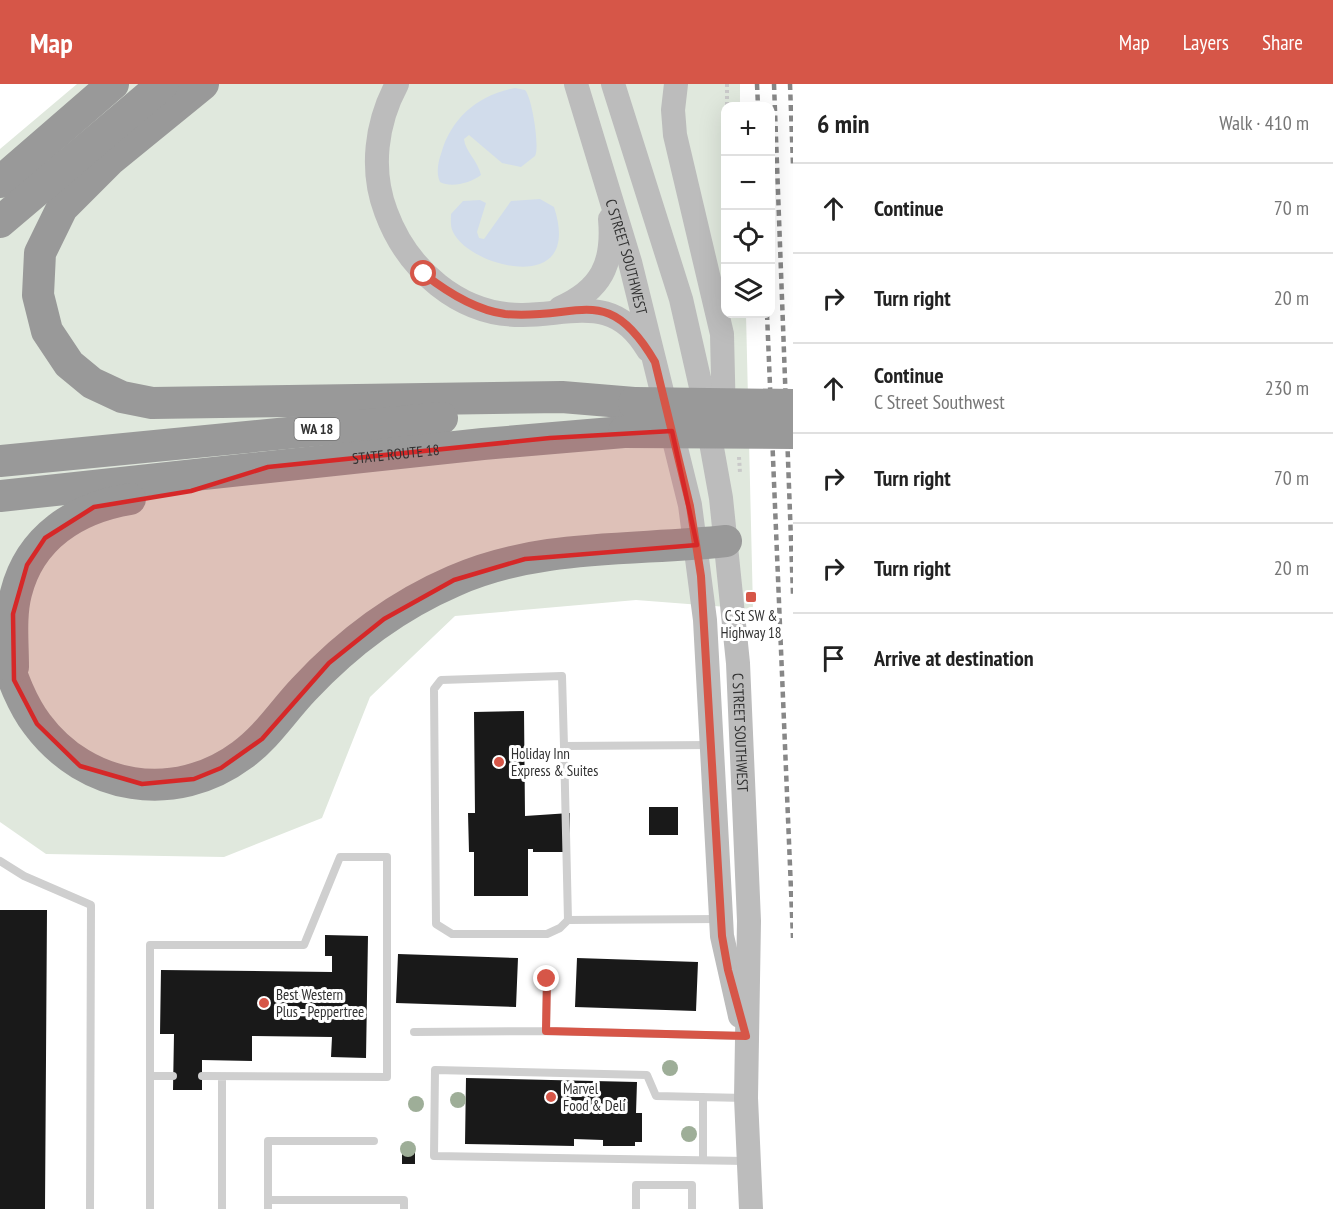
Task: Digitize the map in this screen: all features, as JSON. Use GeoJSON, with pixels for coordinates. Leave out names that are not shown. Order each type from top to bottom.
{"type":"FeatureCollection","features":[{"type":"Feature","properties":{"kind":"highway"},"geometry":{"type":"LineString","coordinates":[[0,182],[113,84]]}},
{"type":"Feature","properties":{"kind":"highway"},"geometry":{"type":"LineString","coordinates":[[0,222],[163,84]]}},
{"type":"Feature","properties":{"kind":"highway"},"geometry":{"type":"LineString","coordinates":[[203,84],[111,159],[62,208],[40,253],[38,295],[47,332],[69,364],[92,383],[122,397],[152,403],[562,397],[634,403]]}},
{"type":"Feature","properties":{"kind":"highway","name":"STATE ROUTE 18"},"geometry":{"type":"LineString","coordinates":[[0,461],[368,424],[634,403],[793,405]]}},
{"type":"Feature","properties":{"kind":"highway","name":"STATE ROUTE 18"},"geometry":{"type":"LineString","coordinates":[[0,496],[624,432],[793,433]]}},
{"type":"Feature","properties":{"kind":"highway"},"geometry":{"type":"LineString","coordinates":[[14,680],[16,594],[35,552],[62,524],[94,507],[191,490],[268,467]]}},
{"type":"Feature","properties":{"kind":"highway"},"geometry":{"type":"LineString","coordinates":[[0,642],[14,680],[37,724],[66,756],[80,766],[117,780],[142,784],[168,784],[194,779],[221,768],[262,739],[329,663],[376,625],[410,603],[454,580],[486,569],[546,556],[712,543]]}},
{"type":"Feature","properties":{"kind":"main road"},"geometry":{"type":"LineString","coordinates":[[396,84],[380,126],[377,166],[383,204],[400,245],[424,274],[460,299],[502,313],[586,309],[615,316],[628,323],[641,337],[655,362]]}},
{"type":"Feature","properties":{"kind":"main road","name":"C STREET SOUTHWEST"},"geometry":{"type":"LineString","coordinates":[[576,84],[606,177],[655,362],[712,543],[738,663],[749,921],[746,1098],[751,1209]]}},
{"type":"Feature","properties":{"kind":"main road","name":"C STREET SOUTHWEST"},"geometry":{"type":"LineString","coordinates":[[613,84],[681,299],[701,387],[721,498],[712,543],[705,620],[720,919],[728,970],[746,1036]]}},
{"type":"Feature","properties":{"kind":"main road"},"geometry":{"type":"LineString","coordinates":[[676,84],[673,110],[675,135],[722,334],[724,373],[721,498]]}},
{"type":"Feature","properties":{"kind":"main road"},"geometry":{"type":"LineString","coordinates":[[552,312],[584,296],[597,283],[606,267],[611,250],[606,177]]}},
{"type":"Feature","properties":{"kind":"lane"},"geometry":{"type":"LineString","coordinates":[[568,920],[562,676],[441,680],[434,689],[436,924],[452,934],[547,934],[560,928],[568,920],[720,919]]}},
{"type":"Feature","properties":{"kind":"lane"},"geometry":{"type":"LineString","coordinates":[[564,746],[711,745]]}},
{"type":"Feature","properties":{"kind":"lane"},"geometry":{"type":"LineString","coordinates":[[150,1209],[150,945],[304,945],[340,857],[387,857],[387,1077],[202,1076]]}},
{"type":"Feature","properties":{"kind":"lane"},"geometry":{"type":"LineString","coordinates":[[0,861],[24,876],[91,905],[90,1209]]}},
{"type":"Feature","properties":{"kind":"lane"},"geometry":{"type":"LineString","coordinates":[[546,1031],[547,979]]}},
{"type":"Feature","properties":{"kind":"lane"},"geometry":{"type":"LineString","coordinates":[[414,1032],[546,1031],[746,1036]]}},
{"type":"Feature","properties":{"kind":"lane"},"geometry":{"type":"LineString","coordinates":[[746,1098],[656,1096],[647,1075],[435,1071],[434,1156],[749,1161]]}},
{"type":"Feature","properties":{"kind":"lane"},"geometry":{"type":"LineString","coordinates":[[150,1076],[173,1076]]}},
{"type":"Feature","properties":{"kind":"lane"},"geometry":{"type":"LineString","coordinates":[[222,1077],[222,1209]]}},
{"type":"Feature","properties":{"kind":"lane"},"geometry":{"type":"LineString","coordinates":[[703,1097],[703,1160]]}},
{"type":"Feature","properties":{"kind":"lane"},"geometry":{"type":"LineString","coordinates":[[374,1142],[268,1142],[268,1205],[404,1200],[404,1209]]}},
{"type":"Feature","properties":{"kind":"lane"},"geometry":{"type":"LineString","coordinates":[[636,1209],[636,1185],[692,1185],[692,1209]]}},
{"type":"Feature","properties":{"kind":"path"},"geometry":{"type":"LineString","coordinates":[[727,84],[727,102]]}},
{"type":"Feature","properties":{"kind":"highlighted area"},"geometry":{"type":"Polygon","coordinates":[[[672,431],[697,545],[525,559],[454,580],[384,619],[329,663],[262,739],[221,768],[194,779],[142,784],[80,766],[37,724],[14,680],[13,614],[27,565],[45,538],[94,507],[191,491],[268,467],[550,438],[672,431]]]}},
{"type":"Feature","properties":{"kind":"shaded area"},"geometry":{"type":"Polygon","coordinates":[[[77,84],[740,84],[740,102],[721,102],[721,318],[746,318],[753,609],[636,600],[455,616],[370,697],[322,818],[224,857],[46,854],[0,822],[0,149],[77,84]]]}},
{"type":"Feature","properties":{"kind":"water"},"geometry":{"type":"Polygon","coordinates":[[[515,88],[525,90],[533,112],[536,133],[535,156],[521,167],[502,163],[469,135],[464,139],[465,143],[481,175],[461,184],[450,185],[440,182],[438,164],[440,157],[459,119],[478,102],[515,88]]]}},
{"type":"Feature","properties":{"kind":"water"},"geometry":{"type":"Polygon","coordinates":[[[540,199],[554,207],[559,236],[553,254],[539,264],[521,267],[480,256],[463,245],[452,230],[451,214],[463,201],[480,200],[486,203],[477,232],[479,238],[484,239],[511,201],[540,199]]]}},
{"type":"Feature","properties":{"kind":"building","name":"Holiday Inn Express & Suites"},"geometry":{"type":"Polygon","coordinates":[[[524,711],[525,816],[570,813],[570,852],[533,852],[533,849],[528,849],[528,896],[474,896],[474,852],[469,852],[468,813],[475,813],[474,712],[524,711]]]}},
{"type":"Feature","properties":{"kind":"building"},"geometry":{"type":"Polygon","coordinates":[[[649,807],[678,807],[678,835],[649,835],[649,807]]]}},
{"type":"Feature","properties":{"kind":"building"},"geometry":{"type":"Polygon","coordinates":[[[0,910],[47,910],[45,1209],[0,1209],[0,910]]]}},
{"type":"Feature","properties":{"kind":"building","name":"Best Western Plus - Peppertree"},"geometry":{"type":"Polygon","coordinates":[[[325,935],[368,936],[366,1058],[331,1057],[332,1037],[252,1036],[252,1061],[202,1060],[202,1090],[173,1090],[174,1034],[160,1034],[161,970],[332,972],[332,956],[325,956],[325,935]]]}},
{"type":"Feature","properties":{"kind":"building"},"geometry":{"type":"Polygon","coordinates":[[[398,954],[518,958],[516,1007],[396,1003],[398,954]]]}},
{"type":"Feature","properties":{"kind":"building"},"geometry":{"type":"Polygon","coordinates":[[[577,958],[698,962],[696,1011],[575,1007],[577,958]]]}},
{"type":"Feature","properties":{"kind":"building","name":"Marvel Food & Deli"},"geometry":{"type":"Polygon","coordinates":[[[466,1078],[637,1082],[636,1113],[642,1113],[642,1142],[635,1142],[635,1146],[603,1146],[603,1140],[574,1139],[574,1146],[465,1144],[466,1078]]]}},
{"type":"Feature","properties":{"kind":"building"},"geometry":{"type":"Polygon","coordinates":[[[402,1152],[415,1152],[415,1164],[402,1164],[402,1152]]]}},
{"type":"Feature","properties":{"kind":"railway"},"geometry":{"type":"LineString","coordinates":[[757,84],[758,102]]}},
{"type":"Feature","properties":{"kind":"railway"},"geometry":{"type":"LineString","coordinates":[[774,84],[793,594]]}},
{"type":"Feature","properties":{"kind":"railway"},"geometry":{"type":"LineString","coordinates":[[790,84],[793,165]]}},
{"type":"Feature","properties":{"kind":"railway"},"geometry":{"type":"LineString","coordinates":[[767,318],[793,938]]}},
{"type":"Feature","properties":{"kind":"place","name":"C St SW & Highway 18"},"geometry":{"type":"Point","coordinates":[751,597]}},
{"type":"Feature","properties":{"kind":"place","name":"Holiday Inn Express & Suites"},"geometry":{"type":"Point","coordinates":[499,762]}},
{"type":"Feature","properties":{"kind":"place","name":"Best Western Plus - Peppertree"},"geometry":{"type":"Point","coordinates":[264,1003]}},
{"type":"Feature","properties":{"kind":"place","name":"Marvel Food & Deli"},"geometry":{"type":"Point","coordinates":[551,1097]}},
{"type":"Feature","properties":{"kind":"route"},"geometry":{"type":"LineString","coordinates":[[424,274],[460,299],[502,313],[523,315],[586,309],[598,310],[628,323],[641,337],[655,362],[690,506],[697,545],[705,620],[718,897],[728,970],[746,1036],[546,1031],[547,979]]}}]}
